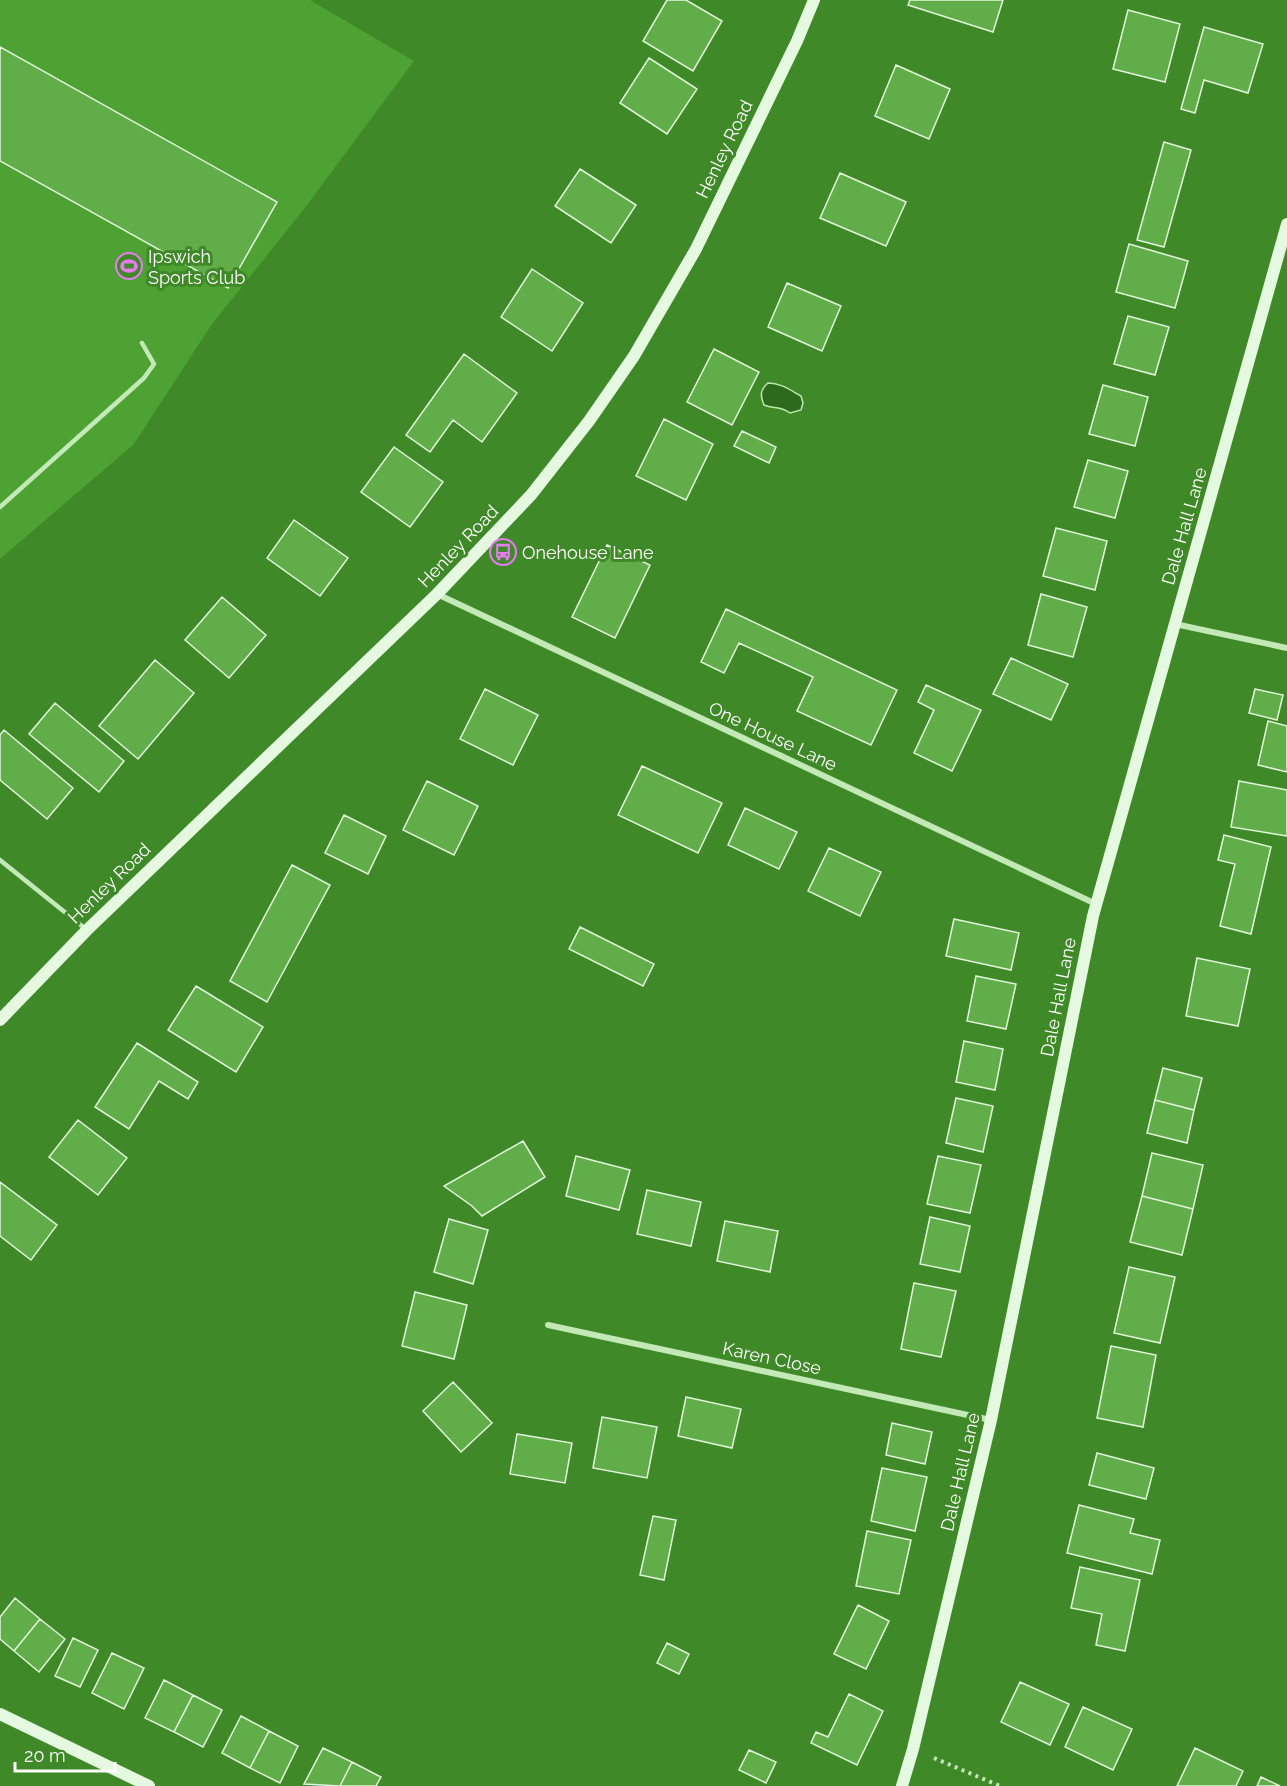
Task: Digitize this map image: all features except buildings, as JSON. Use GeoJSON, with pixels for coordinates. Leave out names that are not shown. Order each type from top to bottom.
{"type":"FeatureCollection","features":[{"type":"Feature","properties":{"kind":"street","name":"Henley Road"},"geometry":{"type":"LineString","coordinates":[[0,1020],[87,930],[437,594],[531,495],[589,421],[634,356],[696,249],[797,41],[813,0]]}},
{"type":"Feature","properties":{"kind":"street","name":"Dale Hall Lane"},"geometry":{"type":"LineString","coordinates":[[902,1786],[991,1420],[1093,916],[1287,224]]}},
{"type":"Feature","properties":{"kind":"street","name":"One House Lane"},"geometry":{"type":"LineString","coordinates":[[437,594],[1097,905]]}},
{"type":"Feature","properties":{"kind":"street"},"geometry":{"type":"LineString","coordinates":[[1175,624],[1287,648]]}},
{"type":"Feature","properties":{"kind":"street","name":"Karen Close"},"geometry":{"type":"LineString","coordinates":[[548,1326],[991,1420]]}},
{"type":"Feature","properties":{"kind":"street"},"geometry":{"type":"LineString","coordinates":[[0,1714],[149,1786]]}},
{"type":"Feature","properties":{"kind":"lane"},"geometry":{"type":"LineString","coordinates":[[0,507],[144,378],[153,364],[142,343]]}},
{"type":"Feature","properties":{"kind":"lane"},"geometry":{"type":"LineString","coordinates":[[0,860],[87,930]]}},
{"type":"Feature","properties":{"kind":"path"},"geometry":{"type":"LineString","coordinates":[[912,1749],[1000,1786]]}},
{"type":"Feature","properties":{"kind":"shaded area","name":"Ipswich Sports Club"},"geometry":{"type":"Polygon","coordinates":[[[0,0],[310,0],[414,61],[304,209],[212,324],[134,444],[0,559],[0,0]]]}},
{"type":"Feature","properties":{"kind":"shaded area"},"geometry":{"type":"Polygon","coordinates":[[[768,383],[781,386],[801,396],[803,403],[801,410],[790,413],[764,405],[762,393],[768,383]]]}},
{"type":"Feature","properties":{"kind":"place","name":"Ipswich Sports Club"},"geometry":{"type":"Point","coordinates":[129,266]}},
{"type":"Feature","properties":{"kind":"place","name":"Onehouse Lane"},"geometry":{"type":"Point","coordinates":[503,552]}}]}
